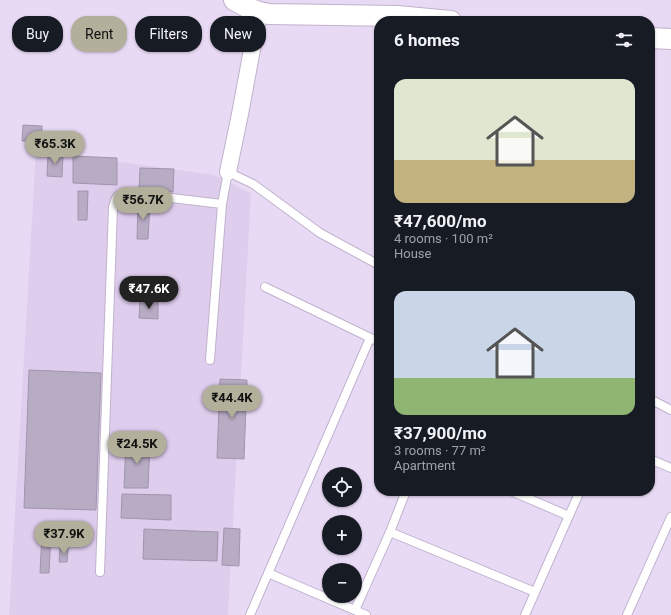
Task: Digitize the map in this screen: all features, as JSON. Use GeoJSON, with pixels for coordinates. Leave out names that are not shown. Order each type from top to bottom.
{"type":"FeatureCollection","features":[{"type":"Feature","properties":{"kind":"street"},"geometry":{"type":"LineString","coordinates":[[234,0],[244,6],[269,14],[397,16]]}},
{"type":"Feature","properties":{"kind":"street"},"geometry":{"type":"LineString","coordinates":[[228,172],[259,12]]}},
{"type":"Feature","properties":{"kind":"street"},"geometry":{"type":"LineString","coordinates":[[655,38],[671,40]]}},
{"type":"Feature","properties":{"kind":"lane"},"geometry":{"type":"LineString","coordinates":[[210,360],[222,204],[228,172],[260,189],[320,233],[374,263]]}},
{"type":"Feature","properties":{"kind":"lane"},"geometry":{"type":"LineString","coordinates":[[100,572],[113,207],[115,198],[120,194],[129,193],[222,204]]}},
{"type":"Feature","properties":{"kind":"lane"},"geometry":{"type":"LineString","coordinates":[[265,287],[374,340]]}},
{"type":"Feature","properties":{"kind":"lane"},"geometry":{"type":"LineString","coordinates":[[250,615],[370,338]]}},
{"type":"Feature","properties":{"kind":"lane"},"geometry":{"type":"LineString","coordinates":[[655,402],[671,410]]}},
{"type":"Feature","properties":{"kind":"lane"},"geometry":{"type":"LineString","coordinates":[[655,461],[671,468]]}},
{"type":"Feature","properties":{"kind":"lane"},"geometry":{"type":"LineString","coordinates":[[355,610],[390,532],[404,496]]}},
{"type":"Feature","properties":{"kind":"lane"},"geometry":{"type":"LineString","coordinates":[[523,496],[569,516]]}},
{"type":"Feature","properties":{"kind":"lane"},"geometry":{"type":"LineString","coordinates":[[525,615],[578,496]]}},
{"type":"Feature","properties":{"kind":"lane"},"geometry":{"type":"LineString","coordinates":[[627,615],[671,517]]}},
{"type":"Feature","properties":{"kind":"lane"},"geometry":{"type":"LineString","coordinates":[[390,532],[536,592]]}},
{"type":"Feature","properties":{"kind":"lane"},"geometry":{"type":"LineString","coordinates":[[268,573],[366,615]]}},
{"type":"Feature","properties":{"kind":"shaded area"},"geometry":{"type":"Polygon","coordinates":[[[36,150],[214,175],[251,193],[228,615],[9,615],[36,150]]]}},
{"type":"Feature","properties":{"kind":"building"},"geometry":{"type":"Polygon","coordinates":[[[23,125],[42,126],[41,141],[22,141],[23,125]]]}},
{"type":"Feature","properties":{"kind":"building"},"geometry":{"type":"Polygon","coordinates":[[[48,154],[63,154],[62,177],[47,176],[48,154]]]}},
{"type":"Feature","properties":{"kind":"building"},"geometry":{"type":"Polygon","coordinates":[[[73,156],[117,158],[117,185],[73,183],[73,156]]]}},
{"type":"Feature","properties":{"kind":"building"},"geometry":{"type":"Polygon","coordinates":[[[140,168],[174,169],[173,192],[139,190],[140,168]]]}},
{"type":"Feature","properties":{"kind":"building"},"geometry":{"type":"Polygon","coordinates":[[[78,191],[88,191],[87,220],[78,220],[78,191]]]}},
{"type":"Feature","properties":{"kind":"building"},"geometry":{"type":"Polygon","coordinates":[[[138,203],[150,203],[148,239],[137,239],[138,203]]]}},
{"type":"Feature","properties":{"kind":"building"},"geometry":{"type":"Polygon","coordinates":[[[140,301],[158,301],[158,319],[139,318],[140,301]]]}},
{"type":"Feature","properties":{"kind":"building"},"geometry":{"type":"Polygon","coordinates":[[[29,370],[101,373],[96,510],[24,508],[29,370]]]}},
{"type":"Feature","properties":{"kind":"building"},"geometry":{"type":"Polygon","coordinates":[[[220,379],[247,380],[244,459],[217,458],[220,379]]]}},
{"type":"Feature","properties":{"kind":"building"},"geometry":{"type":"Polygon","coordinates":[[[126,441],[150,442],[148,488],[124,488],[126,441]]]}},
{"type":"Feature","properties":{"kind":"building"},"geometry":{"type":"Polygon","coordinates":[[[122,494],[171,495],[171,520],[121,518],[122,494]]]}},
{"type":"Feature","properties":{"kind":"building"},"geometry":{"type":"Polygon","coordinates":[[[224,528],[240,529],[239,566],[222,565],[224,528]]]}},
{"type":"Feature","properties":{"kind":"building"},"geometry":{"type":"Polygon","coordinates":[[[144,529],[218,532],[217,561],[143,559],[144,529]]]}},
{"type":"Feature","properties":{"kind":"building"},"geometry":{"type":"Polygon","coordinates":[[[42,532],[51,532],[49,573],[40,573],[42,532]]]}},
{"type":"Feature","properties":{"kind":"building"},"geometry":{"type":"Polygon","coordinates":[[[60,548],[68,548],[67,562],[59,562],[60,548]]]}}]}
